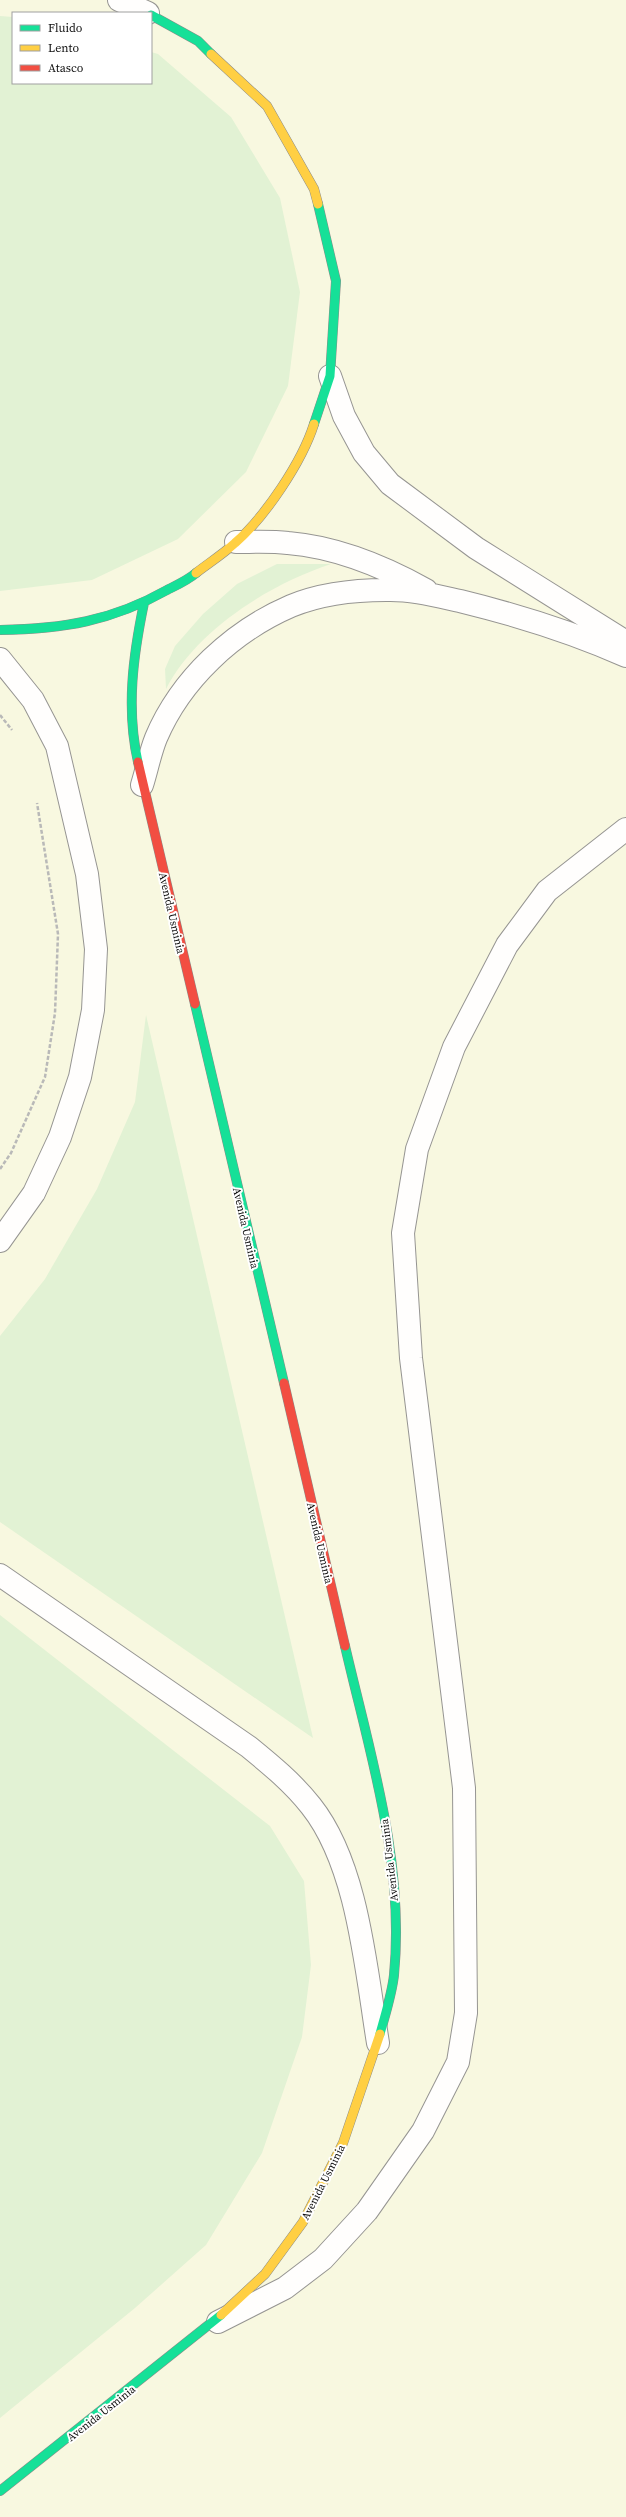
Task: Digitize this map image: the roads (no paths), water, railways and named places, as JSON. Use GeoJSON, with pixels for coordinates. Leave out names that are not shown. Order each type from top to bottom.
{"type":"FeatureCollection","features":[{"type":"Feature","properties":{"kind":"street"},"geometry":{"type":"LineString","coordinates":[[119,0],[146,12]]}},
{"type":"Feature","properties":{"kind":"street"},"geometry":{"type":"LineString","coordinates":[[0,630],[46,629],[96,620],[144,603],[193,576],[236,542],[278,493],[310,437],[330,376],[336,281],[314,189],[267,106],[198,41],[152,16]]}},
{"type":"Feature","properties":{"kind":"street"},"geometry":{"type":"LineString","coordinates":[[330,376],[344,416],[364,453],[390,484],[476,548],[626,642]]}},
{"type":"Feature","properties":{"kind":"street"},"geometry":{"type":"LineString","coordinates":[[236,542],[289,543],[340,553],[389,570],[436,596]]}},
{"type":"Feature","properties":{"kind":"street"},"geometry":{"type":"LineString","coordinates":[[142,784],[156,738],[179,696],[211,659],[248,629],[292,606],[339,593],[387,590],[436,596],[511,614],[590,640],[626,656]]}},
{"type":"Feature","properties":{"kind":"street","name":"Avenida Usminia"},"geometry":{"type":"LineString","coordinates":[[0,2491],[211,2325],[265,2274],[303,2222],[343,2143],[378,2043],[394,1976],[396,1925],[393,1872],[386,1821],[142,784],[132,736],[130,695],[137,638],[144,603]]}},
{"type":"Feature","properties":{"kind":"street"},"geometry":{"type":"LineString","coordinates":[[0,659],[33,700],[57,746],[87,874],[96,949],[93,1010],[77,1084],[60,1138],[34,1193],[0,1241]]}},
{"type":"Feature","properties":{"kind":"street"},"geometry":{"type":"LineString","coordinates":[[211,2325],[286,2288],[323,2259],[367,2211],[423,2131],[458,2062],[466,2013],[464,1788],[411,1358],[403,1233],[417,1149],[422,1134],[454,1047],[507,945],[547,891],[626,829]]}},
{"type":"Feature","properties":{"kind":"street"},"geometry":{"type":"LineString","coordinates":[[0,1575],[249,1747],[280,1773],[311,1806],[337,1851],[351,1894],[363,1951],[378,2043]]}}]}
